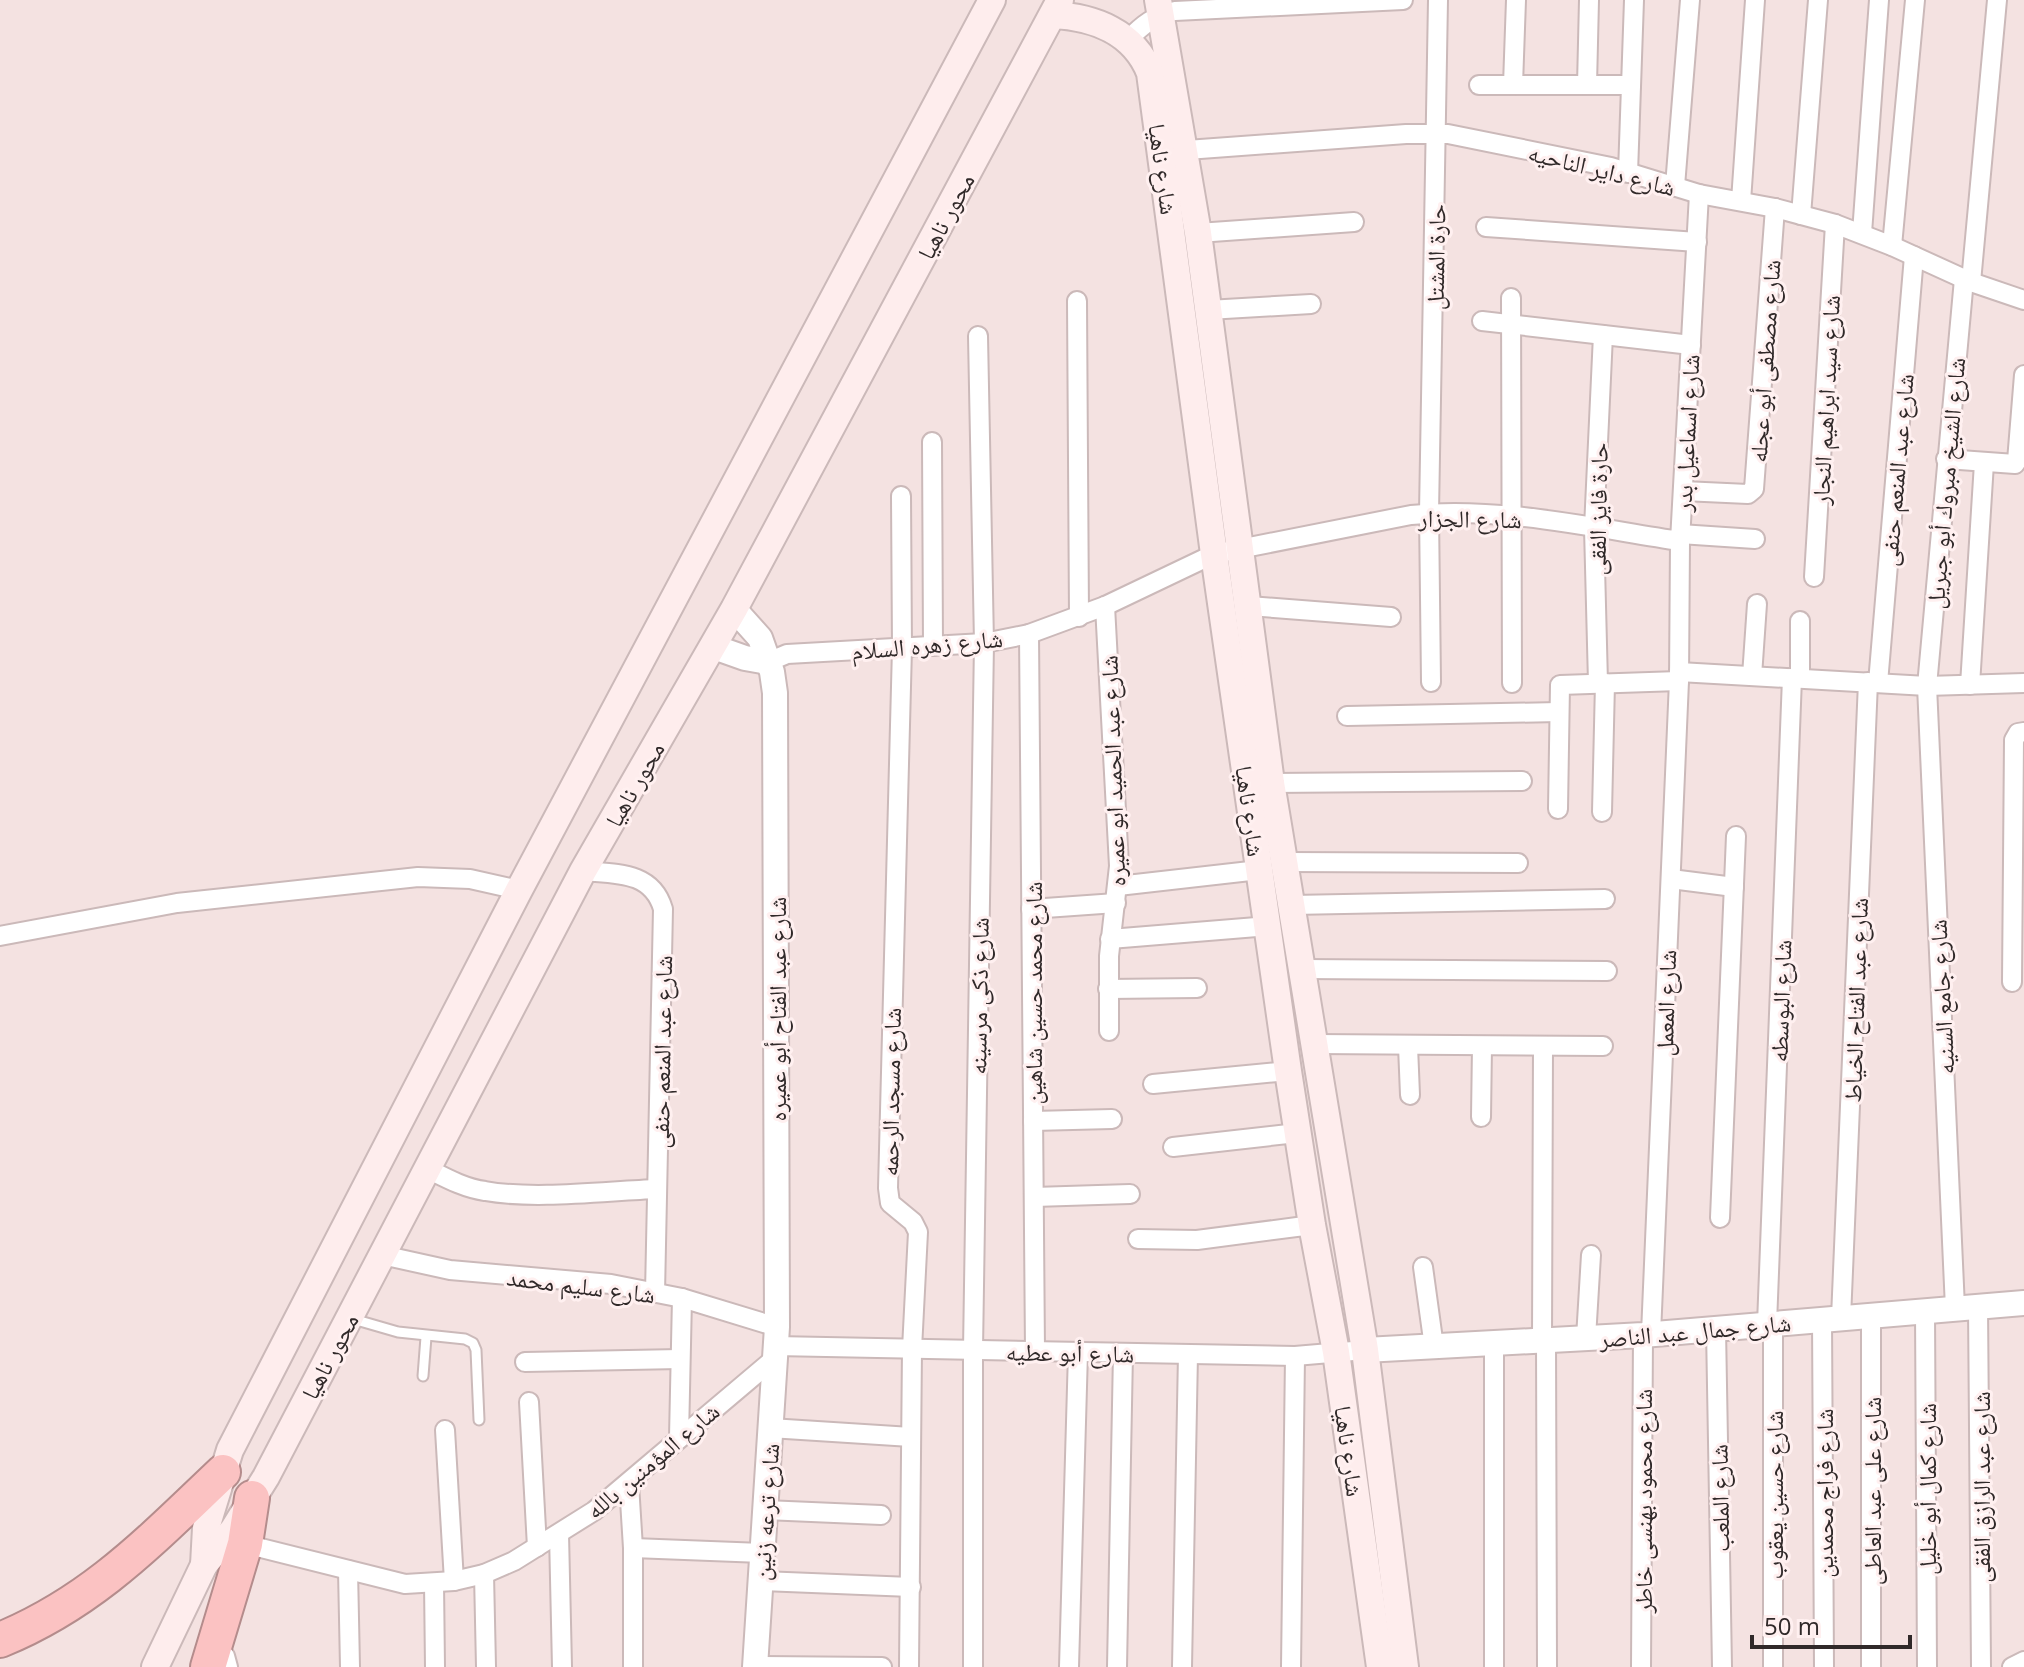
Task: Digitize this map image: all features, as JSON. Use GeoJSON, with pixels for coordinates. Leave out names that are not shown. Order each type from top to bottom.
{"type":"FeatureCollection","features":[{"type":"Feature","properties":{"kind":"highway"},"geometry":{"type":"LineString","coordinates":[[0,1640],[61,1611],[94,1589],[125,1565],[223,1472]]}},
{"type":"Feature","properties":{"kind":"highway"},"geometry":{"type":"LineString","coordinates":[[220,1661],[252,1498]]}},
{"type":"Feature","properties":{"kind":"main road","name":"محور ناهيا"},"geometry":{"type":"LineString","coordinates":[[204,1565],[206,1528],[230,1450],[519,890],[992,0]]}},
{"type":"Feature","properties":{"kind":"main road","name":"محور ناهيا"},"geometry":{"type":"LineString","coordinates":[[155,1667],[204,1565],[233,1530],[252,1498],[583,871],[714,647],[1057,7]]}},
{"type":"Feature","properties":{"kind":"main road","name":"شارع ناهيا"},"geometry":{"type":"LineString","coordinates":[[1057,7],[1095,22],[1128,40],[1141,53],[1150,73],[1198,233],[1271,783],[1365,1350],[1405,1667]]}},
{"type":"Feature","properties":{"kind":"main road","name":"شارع ناهيا"},"geometry":{"type":"LineString","coordinates":[[1159,7],[1214,554],[1297,1133],[1336,1352],[1380,1667]]}},
{"type":"Feature","properties":{"kind":"street"},"geometry":{"type":"LineString","coordinates":[[1128,40],[1159,7],[1186,10],[1403,0]]}},
{"type":"Feature","properties":{"kind":"street","name":"حارة المشتل"},"geometry":{"type":"LineString","coordinates":[[1431,682],[1429,513],[1438,0]]}},
{"type":"Feature","properties":{"kind":"street"},"geometry":{"type":"LineString","coordinates":[[1513,85],[1516,0]]}},
{"type":"Feature","properties":{"kind":"street"},"geometry":{"type":"LineString","coordinates":[[1587,85],[1589,0]]}},
{"type":"Feature","properties":{"kind":"street"},"geometry":{"type":"LineString","coordinates":[[1628,173],[1634,0]]}},
{"type":"Feature","properties":{"kind":"street"},"geometry":{"type":"LineString","coordinates":[[1675,186],[1690,0]]}},
{"type":"Feature","properties":{"kind":"street"},"geometry":{"type":"LineString","coordinates":[[1741,201],[1755,0]]}},
{"type":"Feature","properties":{"kind":"street"},"geometry":{"type":"LineString","coordinates":[[1801,215],[1818,0]]}},
{"type":"Feature","properties":{"kind":"street"},"geometry":{"type":"LineString","coordinates":[[1862,233],[1879,0]]}},
{"type":"Feature","properties":{"kind":"street"},"geometry":{"type":"LineString","coordinates":[[1892,246],[1915,0]]}},
{"type":"Feature","properties":{"kind":"street","name":"شارع الشيخ مبروك أبو جبريل"},"geometry":{"type":"LineString","coordinates":[[1927,686],[1946,459],[1997,0]]}},
{"type":"Feature","properties":{"kind":"street"},"geometry":{"type":"LineString","coordinates":[[1479,85],[1631,85]]}},
{"type":"Feature","properties":{"kind":"street","name":"شارع داير الناحيه"},"geometry":{"type":"LineString","coordinates":[[1173,151],[1437,134],[1611,167],[1699,194],[1775,208],[1835,224],[1862,233],[1967,281],[2024,300]]}},
{"type":"Feature","properties":{"kind":"street","name":"شارع اسماعيل بدر"},"geometry":{"type":"LineString","coordinates":[[1679,676],[1680,537],[1699,194]]}},
{"type":"Feature","properties":{"kind":"street","name":"شارع مصطفى أبو عجله"},"geometry":{"type":"LineString","coordinates":[[1683,491],[1748,494],[1754,489],[1775,208]]}},
{"type":"Feature","properties":{"kind":"street"},"geometry":{"type":"LineString","coordinates":[[1198,233],[1354,222]]}},
{"type":"Feature","properties":{"kind":"street","name":"شارع سيد ابراهيم النجار"},"geometry":{"type":"LineString","coordinates":[[1814,577],[1835,224]]}},
{"type":"Feature","properties":{"kind":"street"},"geometry":{"type":"LineString","coordinates":[[1486,227],[1697,242]]}},
{"type":"Feature","properties":{"kind":"street","name":"شارع عبد المنعم حنفى"},"geometry":{"type":"LineString","coordinates":[[1873,683],[1914,256]]}},
{"type":"Feature","properties":{"kind":"street"},"geometry":{"type":"LineString","coordinates":[[1511,298],[1512,683]]}},
{"type":"Feature","properties":{"kind":"street"},"geometry":{"type":"LineString","coordinates":[[1077,301],[1079,617]]}},
{"type":"Feature","properties":{"kind":"street"},"geometry":{"type":"LineString","coordinates":[[1208,310],[1311,304]]}},
{"type":"Feature","properties":{"kind":"street"},"geometry":{"type":"LineString","coordinates":[[1482,321],[1691,345]]}},
{"type":"Feature","properties":{"kind":"street","name":"حارة فايز الفقى"},"geometry":{"type":"LineString","coordinates":[[1602,812],[1602,683],[1594,528],[1603,335]]}},
{"type":"Feature","properties":{"kind":"street","name":"شارع ذكى مرسينه"},"geometry":{"type":"LineString","coordinates":[[973,1667],[973,1350],[984,643],[978,336]]}},
{"type":"Feature","properties":{"kind":"street"},"geometry":{"type":"LineString","coordinates":[[1946,459],[2015,464],[2024,375]]}},
{"type":"Feature","properties":{"kind":"street"},"geometry":{"type":"LineString","coordinates":[[932,442],[933,646]]}},
{"type":"Feature","properties":{"kind":"street"},"geometry":{"type":"LineString","coordinates":[[1970,685],[1984,463]]}},
{"type":"Feature","properties":{"kind":"street","name":"شارع مسجد الرحمه"},"geometry":{"type":"LineString","coordinates":[[901,496],[902,648],[888,1188],[890,1203],[913,1222],[918,1232],[912,1349],[909,1667]]}},
{"type":"Feature","properties":{"kind":"street","name":"شارع الجزار"},"geometry":{"type":"LineString","coordinates":[[1214,554],[1429,513],[1511,516],[1680,537],[1755,539]]}},
{"type":"Feature","properties":{"kind":"street","name":"شارع زهره السلام"},"geometry":{"type":"LineString","coordinates":[[768,662],[787,654],[984,643],[1029,634],[1105,606],[1214,554]]}},
{"type":"Feature","properties":{"kind":"street"},"geometry":{"type":"LineString","coordinates":[[1752,676],[1757,604]]}},
{"type":"Feature","properties":{"kind":"street","name":"شارع عبد الحميد ابو عميره"},"geometry":{"type":"LineString","coordinates":[[1105,606],[1118,846],[1117,895],[1110,939],[1109,1031]]}},
{"type":"Feature","properties":{"kind":"street"},"geometry":{"type":"LineString","coordinates":[[1249,606],[1391,617]]}},
{"type":"Feature","properties":{"kind":"street","name":"شارع عبد الفتاح أبو عميره"},"geometry":{"type":"LineString","coordinates":[[734,609],[760,638],[775,693],[776,1344]]}},
{"type":"Feature","properties":{"kind":"street","name":"شارع البوسطه"},"geometry":{"type":"LineString","coordinates":[[1770,1324],[1800,621]]}},
{"type":"Feature","properties":{"kind":"street","name":"شارع محمد حسين شاهين"},"geometry":{"type":"LineString","coordinates":[[1029,634],[1035,1351]]}},
{"type":"Feature","properties":{"kind":"street"},"geometry":{"type":"LineString","coordinates":[[714,647],[768,662]]}},
{"type":"Feature","properties":{"kind":"street"},"geometry":{"type":"LineString","coordinates":[[1558,809],[1562,684],[1679,676],[1752,676],[1927,686],[2024,683]]}},
{"type":"Feature","properties":{"kind":"street","name":"شارع المعمل"},"geometry":{"type":"LineString","coordinates":[[1647,1335],[1679,676]]}},
{"type":"Feature","properties":{"kind":"street","name":"شارع عبد الفتاح الخياط"},"geometry":{"type":"LineString","coordinates":[[1832,1319],[1873,683]]}},
{"type":"Feature","properties":{"kind":"street","name":"شارع جامع السنيه"},"geometry":{"type":"LineString","coordinates":[[1927,686],[1967,1307]]}},
{"type":"Feature","properties":{"kind":"street"},"geometry":{"type":"LineString","coordinates":[[1347,716],[1559,712]]}},
{"type":"Feature","properties":{"kind":"street"},"geometry":{"type":"LineString","coordinates":[[2012,982],[2018,926],[2014,740],[2018,733],[2024,732]]}},
{"type":"Feature","properties":{"kind":"street"},"geometry":{"type":"LineString","coordinates":[[1271,783],[1522,781]]}},
{"type":"Feature","properties":{"kind":"street"},"geometry":{"type":"LineString","coordinates":[[1720,1218],[1736,836]]}},
{"type":"Feature","properties":{"kind":"street"},"geometry":{"type":"LineString","coordinates":[[1285,862],[1518,863]]}},
{"type":"Feature","properties":{"kind":"street"},"geometry":{"type":"LineString","coordinates":[[1031,909],[1259,870]]}},
{"type":"Feature","properties":{"kind":"street","name":"شارع عبد المنعم حنفى"},"geometry":{"type":"LineString","coordinates":[[583,871],[642,879],[656,892],[663,909],[655,1293]]}},
{"type":"Feature","properties":{"kind":"street"},"geometry":{"type":"LineString","coordinates":[[0,936],[177,903],[418,877],[470,879],[519,890]]}},
{"type":"Feature","properties":{"kind":"street"},"geometry":{"type":"LineString","coordinates":[[1671,879],[1734,887]]}},
{"type":"Feature","properties":{"kind":"street"},"geometry":{"type":"LineString","coordinates":[[1292,905],[1605,899]]}},
{"type":"Feature","properties":{"kind":"street"},"geometry":{"type":"LineString","coordinates":[[1110,939],[1269,926]]}},
{"type":"Feature","properties":{"kind":"street"},"geometry":{"type":"LineString","coordinates":[[1302,969],[1607,971]]}},
{"type":"Feature","properties":{"kind":"street"},"geometry":{"type":"LineString","coordinates":[[1108,989],[1197,988]]}},
{"type":"Feature","properties":{"kind":"street"},"geometry":{"type":"LineString","coordinates":[[1315,1044],[1603,1046]]}},
{"type":"Feature","properties":{"kind":"street"},"geometry":{"type":"LineString","coordinates":[[1408,1046],[1410,1095]]}},
{"type":"Feature","properties":{"kind":"street"},"geometry":{"type":"LineString","coordinates":[[1481,1117],[1482,1046]]}},
{"type":"Feature","properties":{"kind":"street"},"geometry":{"type":"LineString","coordinates":[[1543,1046],[1547,1667]]}},
{"type":"Feature","properties":{"kind":"street"},"geometry":{"type":"LineString","coordinates":[[1153,1084],[1288,1071]]}},
{"type":"Feature","properties":{"kind":"street"},"geometry":{"type":"LineString","coordinates":[[1033,1121],[1112,1119]]}},
{"type":"Feature","properties":{"kind":"street"},"geometry":{"type":"LineString","coordinates":[[1173,1147],[1297,1133]]}},
{"type":"Feature","properties":{"kind":"street"},"geometry":{"type":"LineString","coordinates":[[428,1169],[468,1187],[511,1194],[657,1189]]}},
{"type":"Feature","properties":{"kind":"street"},"geometry":{"type":"LineString","coordinates":[[1034,1197],[1130,1194]]}},
{"type":"Feature","properties":{"kind":"street"},"geometry":{"type":"LineString","coordinates":[[1138,1239],[1197,1240],[1312,1225]]}},
{"type":"Feature","properties":{"kind":"street","name":"شارع سليم محمد"},"geometry":{"type":"LineString","coordinates":[[382,1255],[450,1270],[611,1284],[682,1298],[776,1344]]}},
{"type":"Feature","properties":{"kind":"street"},"geometry":{"type":"LineString","coordinates":[[1586,1338],[1591,1255]]}},
{"type":"Feature","properties":{"kind":"street"},"geometry":{"type":"LineString","coordinates":[[1423,1267],[1434,1347]]}},
{"type":"Feature","properties":{"kind":"street"},"geometry":{"type":"LineString","coordinates":[[679,1437],[682,1298]]}},
{"type":"Feature","properties":{"kind":"street","name":"شارع جمال عبد الناصر"},"geometry":{"type":"LineString","coordinates":[[1365,1350],[1647,1335],[2024,1303]]}},
{"type":"Feature","properties":{"kind":"street","name":"شارع عبد الرازق الفقى"},"geometry":{"type":"LineString","coordinates":[[1967,1307],[1981,1667]]}},
{"type":"Feature","properties":{"kind":"street","name":"شارع كمال أبو خليل"},"geometry":{"type":"LineString","coordinates":[[1925,1311],[1927,1667]]}},
{"type":"Feature","properties":{"kind":"street","name":"شارع على عبد العاطى"},"geometry":{"type":"LineString","coordinates":[[1871,1315],[1871,1667]]}},
{"type":"Feature","properties":{"kind":"street","name":"شارع فراج محمدين"},"geometry":{"type":"LineString","coordinates":[[1824,1667],[1832,1319]]}},
{"type":"Feature","properties":{"kind":"street","name":"شارع حسين يعقوب"},"geometry":{"type":"LineString","coordinates":[[1770,1324],[1773,1667]]}},
{"type":"Feature","properties":{"kind":"street","name":"شارع الملعب"},"geometry":{"type":"LineString","coordinates":[[1716,1329],[1722,1667]]}},
{"type":"Feature","properties":{"kind":"street","name":"شارع محمود بهنسى خاطر"},"geometry":{"type":"LineString","coordinates":[[1641,1667],[1647,1335]]}},
{"type":"Feature","properties":{"kind":"street","name":"شارع أبو عطيه"},"geometry":{"type":"LineString","coordinates":[[776,1344],[1295,1356],[1365,1350]]}},
{"type":"Feature","properties":{"kind":"street","name":"شارع ترعه زنين"},"geometry":{"type":"LineString","coordinates":[[755,1666],[776,1344]]}},
{"type":"Feature","properties":{"kind":"street","name":"شارع المؤمنين بالله"},"geometry":{"type":"LineString","coordinates":[[245,1544],[405,1584],[454,1581],[484,1574],[514,1561],[559,1534],[629,1484],[776,1344]]}},
{"type":"Feature","properties":{"kind":"street"},"geometry":{"type":"LineString","coordinates":[[1494,1344],[1494,1667]]}},
{"type":"Feature","properties":{"kind":"street"},"geometry":{"type":"LineString","coordinates":[[1069,1667],[1078,1352]]}},
{"type":"Feature","properties":{"kind":"street"},"geometry":{"type":"LineString","coordinates":[[1117,1667],[1123,1353]]}},
{"type":"Feature","properties":{"kind":"street"},"geometry":{"type":"LineString","coordinates":[[1182,1667],[1188,1354]]}},
{"type":"Feature","properties":{"kind":"street"},"geometry":{"type":"LineString","coordinates":[[1291,1667],[1295,1356]]}},
{"type":"Feature","properties":{"kind":"street"},"geometry":{"type":"LineString","coordinates":[[525,1362],[680,1359]]}},
{"type":"Feature","properties":{"kind":"street"},"geometry":{"type":"LineString","coordinates":[[529,1402],[537,1547]]}},
{"type":"Feature","properties":{"kind":"street"},"geometry":{"type":"LineString","coordinates":[[770,1428],[911,1437]]}},
{"type":"Feature","properties":{"kind":"street"},"geometry":{"type":"LineString","coordinates":[[445,1430],[454,1581]]}},
{"type":"Feature","properties":{"kind":"street"},"geometry":{"type":"LineString","coordinates":[[629,1484],[633,1548],[633,1667]]}},
{"type":"Feature","properties":{"kind":"street"},"geometry":{"type":"LineString","coordinates":[[765,1510],[881,1515]]}},
{"type":"Feature","properties":{"kind":"street"},"geometry":{"type":"LineString","coordinates":[[559,1534],[562,1667]]}},
{"type":"Feature","properties":{"kind":"street"},"geometry":{"type":"LineString","coordinates":[[633,1548],[762,1553]]}},
{"type":"Feature","properties":{"kind":"street"},"geometry":{"type":"LineString","coordinates":[[348,1570],[350,1667]]}},
{"type":"Feature","properties":{"kind":"street"},"geometry":{"type":"LineString","coordinates":[[484,1574],[486,1667]]}},
{"type":"Feature","properties":{"kind":"street"},"geometry":{"type":"LineString","coordinates":[[760,1581],[911,1587]]}},
{"type":"Feature","properties":{"kind":"street"},"geometry":{"type":"LineString","coordinates":[[434,1583],[435,1667]]}},
{"type":"Feature","properties":{"kind":"street"},"geometry":{"type":"LineString","coordinates":[[220,1661],[240,1667]]}},
{"type":"Feature","properties":{"kind":"street"},"geometry":{"type":"LineString","coordinates":[[2012,1667],[2024,1661]]}},
{"type":"Feature","properties":{"kind":"street"},"geometry":{"type":"LineString","coordinates":[[755,1666],[882,1667]]}},
{"type":"Feature","properties":{"kind":"lane"},"geometry":{"type":"LineString","coordinates":[[349,1317],[386,1329],[426,1337],[465,1339],[473,1343],[476,1350],[479,1420]]}},
{"type":"Feature","properties":{"kind":"lane"},"geometry":{"type":"LineString","coordinates":[[423,1376],[426,1337]]}}]}
